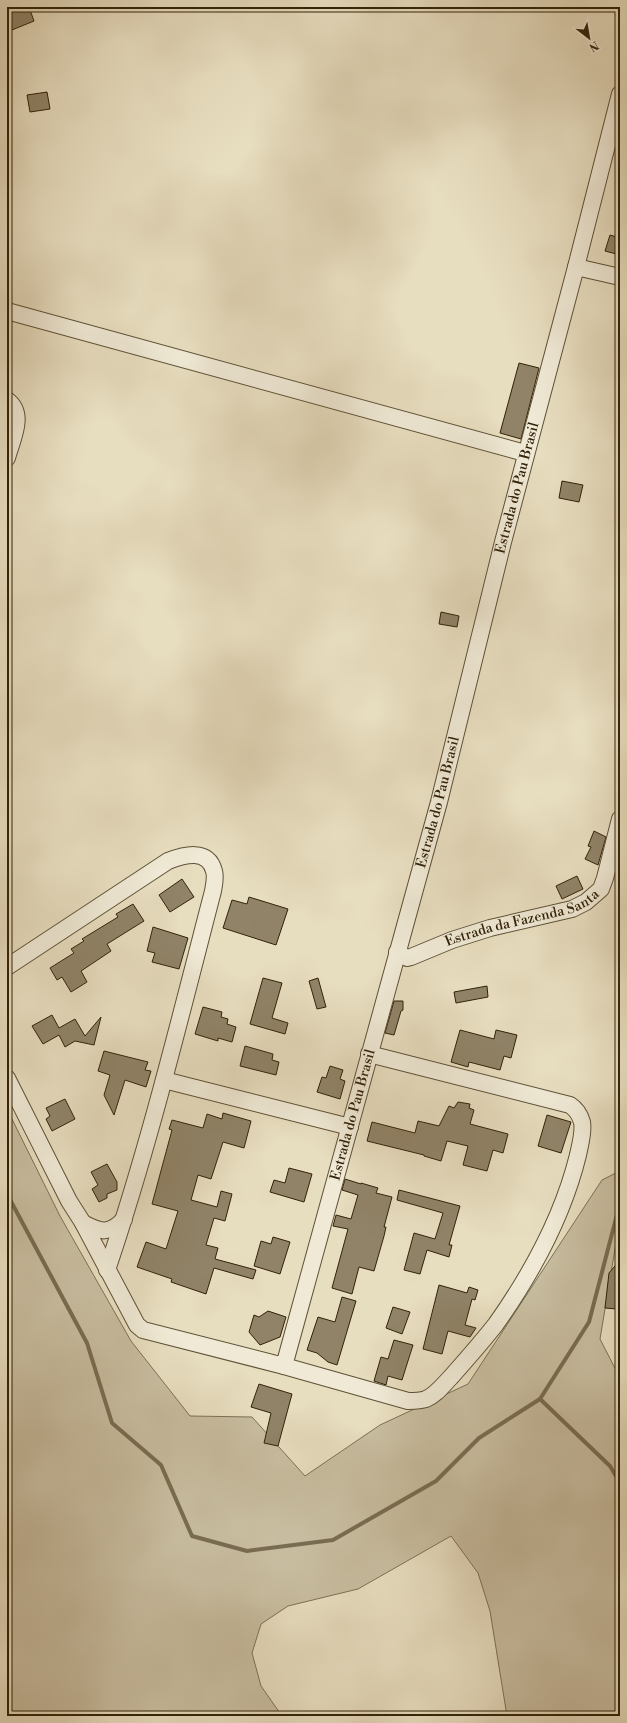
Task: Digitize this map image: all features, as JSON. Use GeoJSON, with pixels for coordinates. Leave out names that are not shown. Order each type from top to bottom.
{"type":"FeatureCollection","features":[{"type":"Feature","properties":{"kind":"street","name":"Estrada do Pau Brasil"},"geometry":{"type":"LineString","coordinates":[[284,1366],[438,802],[525,453],[576,267],[620,94]]}},
{"type":"Feature","properties":{"kind":"street"},"geometry":{"type":"LineString","coordinates":[[576,267],[620,277]]}},
{"type":"Feature","properties":{"kind":"street"},"geometry":{"type":"LineString","coordinates":[[7,311],[525,453]]}},
{"type":"Feature","properties":{"kind":"street"},"geometry":{"type":"LineString","coordinates":[[7,400],[16,410],[17,420],[7,458]]}},
{"type":"Feature","properties":{"kind":"street","name":"Estrada da Fazenda Santa"},"geometry":{"type":"LineString","coordinates":[[397,952],[407,958],[411,957],[452,940],[490,928],[572,909],[586,902],[600,889],[605,878],[620,819]]}},
{"type":"Feature","properties":{"kind":"street"},"geometry":{"type":"LineString","coordinates":[[7,967],[168,861],[195,854],[204,857],[215,872],[213,891],[164,1080],[124,1219],[107,1270]]}},
{"type":"Feature","properties":{"kind":"street"},"geometry":{"type":"LineString","coordinates":[[7,1078],[69,1201],[83,1223],[135,1321],[143,1330],[284,1366],[408,1401],[426,1399],[435,1393],[458,1369],[495,1325],[543,1246],[562,1205],[573,1176],[583,1124],[578,1112],[570,1105],[369,1054]]}},
{"type":"Feature","properties":{"kind":"street"},"geometry":{"type":"LineString","coordinates":[[164,1080],[350,1127]]}},
{"type":"Feature","properties":{"kind":"street"},"geometry":{"type":"LineString","coordinates":[[83,1223],[94,1229],[105,1231],[116,1228],[124,1219]]}},
{"type":"Feature","properties":{"kind":"shaded area"},"geometry":{"type":"Polygon","coordinates":[[[7,1109],[60,1216],[131,1341],[190,1416],[252,1417],[305,1476],[380,1425],[468,1384],[602,1180],[620,1171],[620,1219],[600,1339],[620,1378],[620,1716],[507,1716],[490,1611],[478,1573],[451,1536],[358,1589],[288,1606],[261,1624],[252,1653],[261,1686],[282,1716],[7,1716],[7,1109]]]}},
{"type":"Feature","properties":{"kind":"building"},"geometry":{"type":"Polygon","coordinates":[[[13,7],[29,7],[34,21],[7,32],[7,9],[13,7]]]}},
{"type":"Feature","properties":{"kind":"building"},"geometry":{"type":"Polygon","coordinates":[[[47,92],[50,109],[30,112],[27,95],[47,92]]]}},
{"type":"Feature","properties":{"kind":"building"},"geometry":{"type":"Polygon","coordinates":[[[610,235],[620,238],[620,255],[605,251],[610,235]]]}},
{"type":"Feature","properties":{"kind":"building"},"geometry":{"type":"Polygon","coordinates":[[[519,363],[539,368],[521,439],[500,433],[519,363]]]}},
{"type":"Feature","properties":{"kind":"building"},"geometry":{"type":"Polygon","coordinates":[[[562,481],[583,485],[579,502],[559,498],[562,481]]]}},
{"type":"Feature","properties":{"kind":"building"},"geometry":{"type":"Polygon","coordinates":[[[441,612],[459,616],[457,627],[439,624],[441,612]]]}},
{"type":"Feature","properties":{"kind":"building"},"geometry":{"type":"Polygon","coordinates":[[[594,831],[606,837],[598,865],[585,859],[591,847],[588,846],[594,831]]]}},
{"type":"Feature","properties":{"kind":"building"},"geometry":{"type":"Polygon","coordinates":[[[577,876],[583,889],[562,899],[556,886],[577,876]]]}},
{"type":"Feature","properties":{"kind":"building"},"geometry":{"type":"Polygon","coordinates":[[[182,879],[194,897],[170,912],[159,895],[182,879]]]}},
{"type":"Feature","properties":{"kind":"building"},"geometry":{"type":"Polygon","coordinates":[[[249,897],[288,909],[276,945],[223,928],[232,900],[247,904],[249,897]]]}},
{"type":"Feature","properties":{"kind":"building"},"geometry":{"type":"Polygon","coordinates":[[[133,904],[144,921],[107,944],[111,951],[81,971],[87,982],[71,992],[62,977],[57,980],[50,968],[74,953],[71,949],[84,941],[82,939],[118,917],[116,914],[133,904]]]}},
{"type":"Feature","properties":{"kind":"building"},"geometry":{"type":"Polygon","coordinates":[[[153,927],[188,938],[179,969],[152,962],[155,953],[147,951],[153,927]]]}},
{"type":"Feature","properties":{"kind":"building"},"geometry":{"type":"Polygon","coordinates":[[[263,978],[282,983],[272,1018],[288,1023],[285,1034],[250,1024],[263,978]]]}},
{"type":"Feature","properties":{"kind":"building"},"geometry":{"type":"Polygon","coordinates":[[[318,978],[326,1007],[317,1009],[309,981],[318,978]]]}},
{"type":"Feature","properties":{"kind":"building"},"geometry":{"type":"Polygon","coordinates":[[[487,986],[488,997],[456,1003],[454,992],[487,986]]]}},
{"type":"Feature","properties":{"kind":"building"},"geometry":{"type":"Polygon","coordinates":[[[394,1001],[403,1001],[403,1010],[401,1011],[394,1035],[385,1033],[394,1001]]]}},
{"type":"Feature","properties":{"kind":"building"},"geometry":{"type":"Polygon","coordinates":[[[203,1007],[222,1012],[221,1017],[228,1019],[227,1024],[236,1027],[232,1042],[218,1038],[218,1041],[195,1034],[203,1007]]]}},
{"type":"Feature","properties":{"kind":"building"},"geometry":{"type":"Polygon","coordinates":[[[52,1015],[59,1028],[75,1019],[85,1036],[101,1017],[94,1045],[75,1041],[65,1047],[59,1035],[43,1044],[32,1026],[52,1015]]]}},
{"type":"Feature","properties":{"kind":"building"},"geometry":{"type":"Polygon","coordinates":[[[460,1030],[494,1039],[496,1030],[517,1035],[511,1058],[504,1056],[500,1070],[469,1062],[468,1067],[451,1062],[460,1030]]]}},
{"type":"Feature","properties":{"kind":"building"},"geometry":{"type":"Polygon","coordinates":[[[245,1046],[273,1054],[272,1060],[279,1062],[276,1075],[240,1066],[245,1046]]]}},
{"type":"Feature","properties":{"kind":"building"},"geometry":{"type":"Polygon","coordinates":[[[104,1051],[148,1062],[145,1070],[151,1071],[146,1087],[125,1080],[114,1115],[104,1095],[110,1075],[98,1071],[104,1051]]]}},
{"type":"Feature","properties":{"kind":"building"},"geometry":{"type":"Polygon","coordinates":[[[330,1066],[343,1070],[340,1079],[345,1081],[340,1099],[317,1092],[322,1077],[326,1078],[330,1066]]]}},
{"type":"Feature","properties":{"kind":"building"},"geometry":{"type":"Polygon","coordinates":[[[65,1099],[75,1119],[52,1131],[46,1119],[50,1116],[46,1108],[65,1099]]]}},
{"type":"Feature","properties":{"kind":"building"},"geometry":{"type":"Polygon","coordinates":[[[458,1102],[470,1104],[469,1108],[474,1110],[470,1124],[508,1134],[503,1153],[493,1150],[487,1171],[463,1165],[468,1146],[447,1141],[441,1161],[424,1155],[367,1141],[372,1122],[415,1133],[418,1121],[439,1126],[449,1106],[454,1108],[458,1102]]]}},
{"type":"Feature","properties":{"kind":"building"},"geometry":{"type":"Polygon","coordinates":[[[223,1113],[251,1121],[244,1148],[223,1142],[211,1179],[198,1175],[191,1200],[217,1207],[221,1191],[232,1194],[225,1221],[214,1218],[206,1245],[218,1248],[215,1259],[256,1270],[253,1279],[214,1268],[206,1294],[171,1282],[172,1279],[137,1267],[146,1242],[166,1249],[178,1211],[152,1204],[172,1130],[169,1129],[172,1120],[203,1128],[207,1114],[222,1119],[223,1113]]]}},
{"type":"Feature","properties":{"kind":"building"},"geometry":{"type":"Polygon","coordinates":[[[547,1115],[571,1122],[561,1153],[538,1146],[547,1115]]]}},
{"type":"Feature","properties":{"kind":"building"},"geometry":{"type":"Polygon","coordinates":[[[107,1164],[117,1182],[117,1190],[107,1194],[107,1198],[99,1202],[92,1189],[98,1185],[91,1172],[107,1164]]]}},
{"type":"Feature","properties":{"kind":"building"},"geometry":{"type":"Polygon","coordinates":[[[289,1168],[312,1174],[304,1202],[270,1192],[274,1180],[285,1183],[289,1168]]]}},
{"type":"Feature","properties":{"kind":"building"},"geometry":{"type":"Polygon","coordinates":[[[345,1179],[378,1188],[376,1193],[392,1197],[384,1227],[386,1227],[384,1236],[374,1271],[359,1267],[352,1294],[332,1288],[348,1229],[333,1226],[336,1215],[351,1219],[358,1195],[342,1190],[345,1179]]]}},
{"type":"Feature","properties":{"kind":"building"},"geometry":{"type":"Polygon","coordinates":[[[399,1190],[460,1206],[449,1245],[452,1245],[449,1257],[427,1250],[420,1274],[404,1270],[414,1233],[435,1239],[443,1213],[397,1200],[399,1190]]]}},
{"type":"Feature","properties":{"kind":"building"},"geometry":{"type":"Polygon","coordinates":[[[273,1237],[290,1242],[280,1274],[254,1266],[261,1241],[271,1244],[273,1237]]]}},
{"type":"Feature","properties":{"kind":"building"},"geometry":{"type":"Polygon","coordinates":[[[620,1260],[620,1286],[617,1309],[605,1308],[609,1273],[620,1260]]]}},
{"type":"Feature","properties":{"kind":"building"},"geometry":{"type":"Polygon","coordinates":[[[439,1285],[467,1293],[469,1287],[478,1290],[475,1300],[472,1299],[465,1325],[476,1328],[470,1337],[448,1331],[442,1354],[423,1349],[439,1285]]]}},
{"type":"Feature","properties":{"kind":"building"},"geometry":{"type":"Polygon","coordinates":[[[342,1297],[356,1301],[337,1365],[328,1362],[317,1353],[307,1350],[318,1317],[335,1322],[342,1297]]]}},
{"type":"Feature","properties":{"kind":"building"},"geometry":{"type":"Polygon","coordinates":[[[393,1307],[410,1312],[402,1334],[386,1328],[393,1307]]]}},
{"type":"Feature","properties":{"kind":"building"},"geometry":{"type":"Polygon","coordinates":[[[268,1311],[286,1317],[280,1337],[260,1345],[249,1332],[254,1315],[259,1317],[268,1311]]]}},
{"type":"Feature","properties":{"kind":"building"},"geometry":{"type":"Polygon","coordinates":[[[394,1340],[413,1345],[402,1380],[388,1376],[386,1385],[374,1381],[381,1357],[388,1359],[394,1340]]]}},
{"type":"Feature","properties":{"kind":"building"},"geometry":{"type":"Polygon","coordinates":[[[259,1384],[292,1394],[278,1446],[264,1443],[271,1413],[251,1407],[259,1384]]]}},
{"type":"Feature","properties":{"kind":"waterway"},"geometry":{"type":"LineString","coordinates":[[7,1194],[87,1343],[112,1423],[161,1465],[192,1536],[247,1551],[333,1540],[436,1481],[479,1438],[540,1399],[589,1322],[620,1203]]}},
{"type":"Feature","properties":{"kind":"waterway"},"geometry":{"type":"LineString","coordinates":[[540,1399],[610,1466],[620,1483]]}}]}
